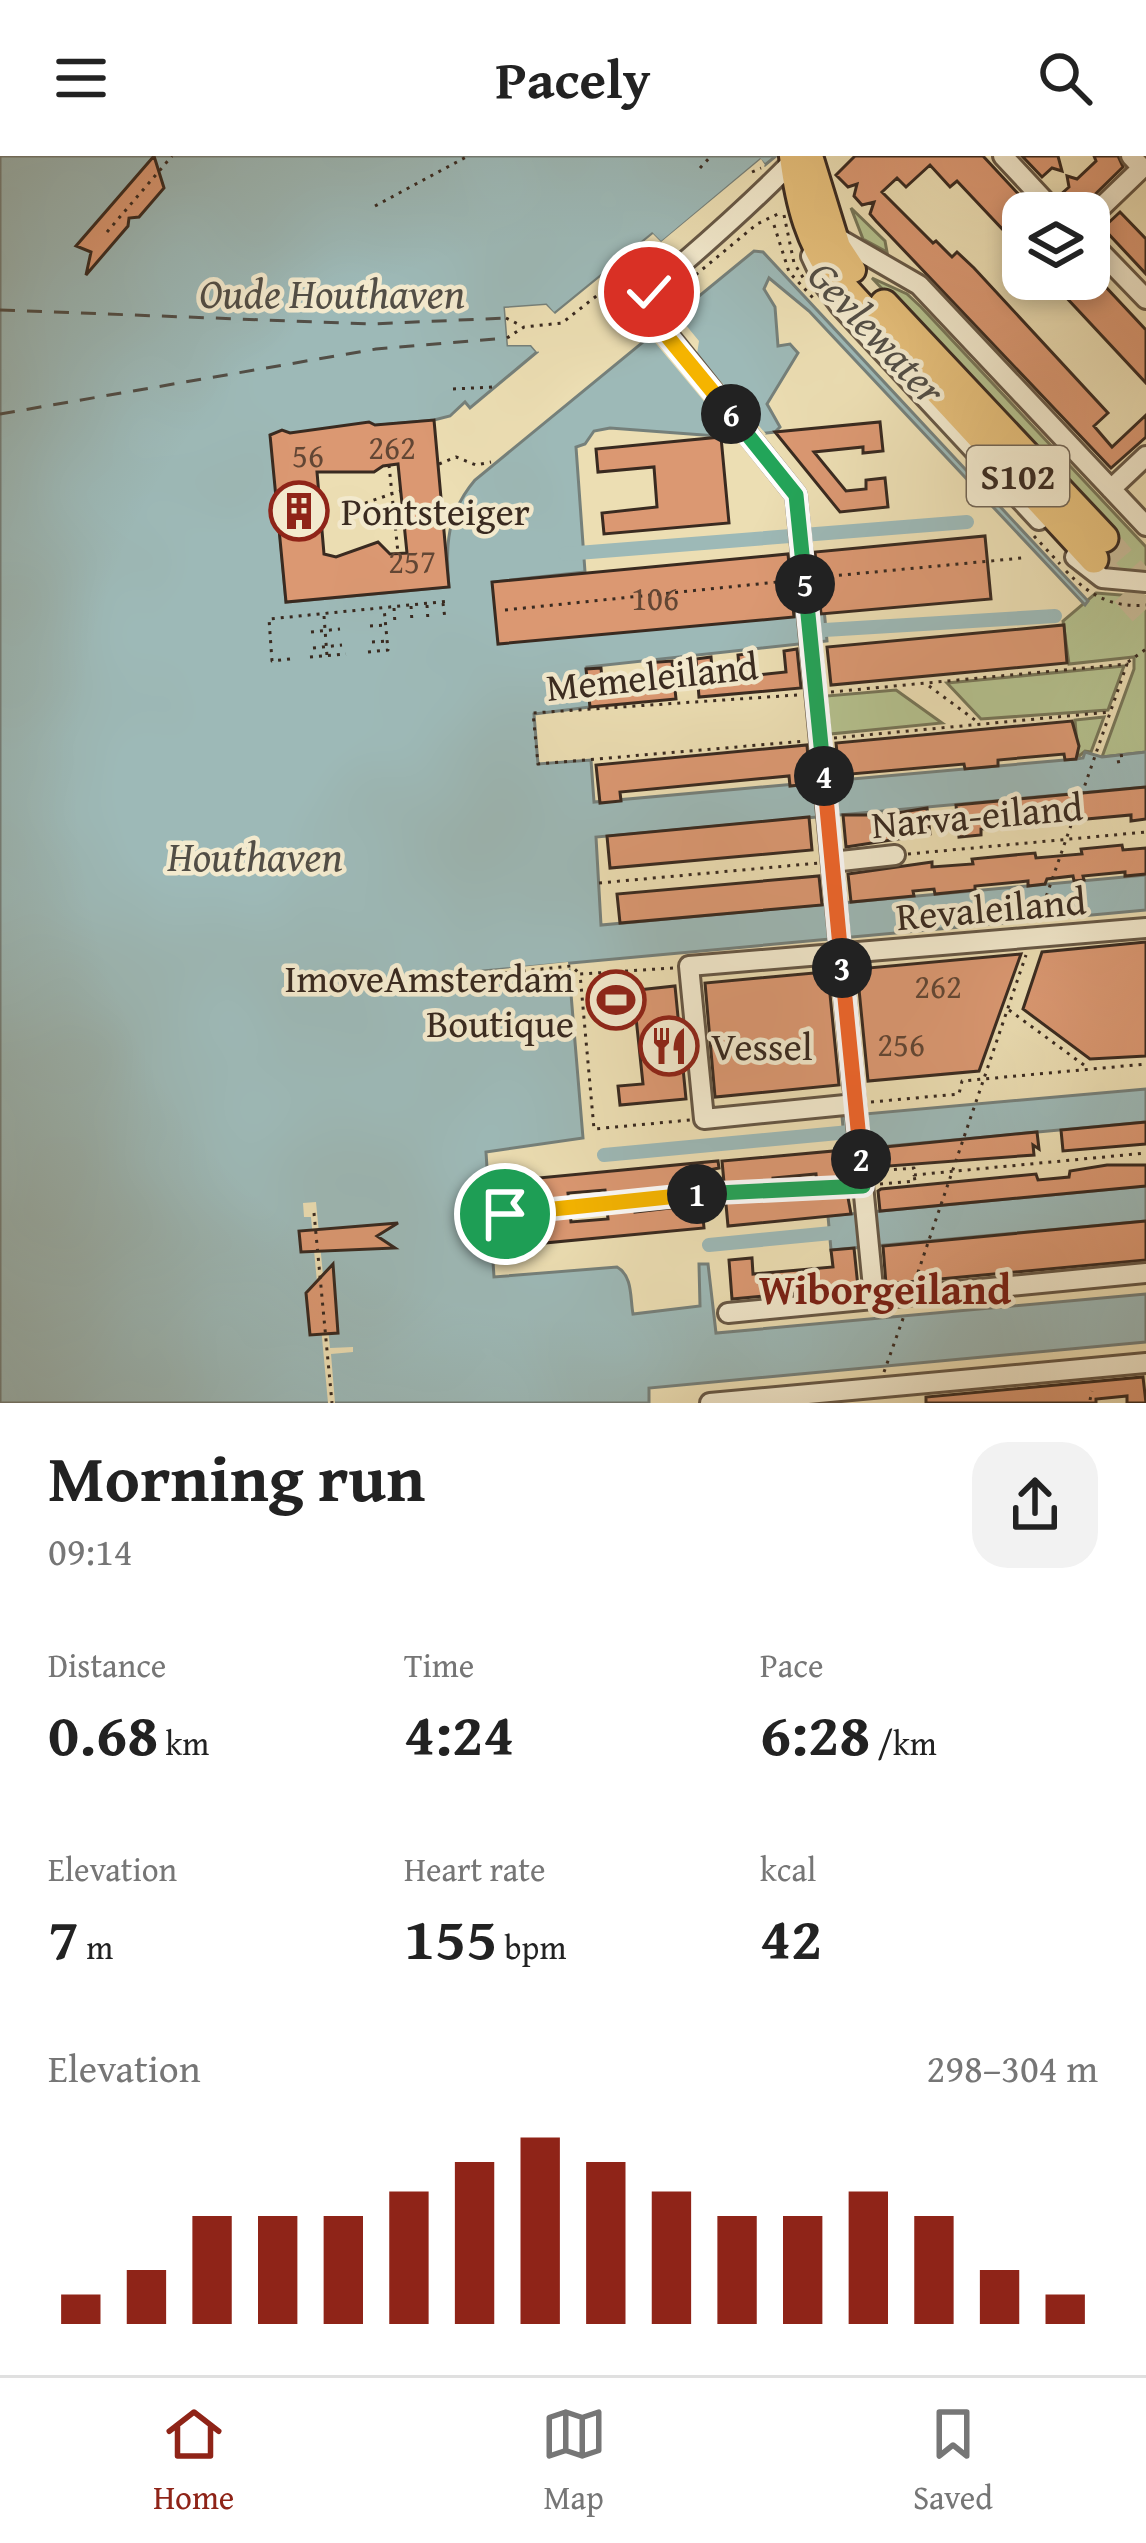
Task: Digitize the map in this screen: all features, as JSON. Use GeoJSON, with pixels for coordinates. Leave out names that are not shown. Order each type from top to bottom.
{"type":"FeatureCollection","features":[{"type":"Feature","properties":{"kind":"highway","name":"S102"},"geometry":{"type":"LineString","coordinates":[[846,276],[1099,548]]}},
{"type":"Feature","properties":{"kind":"main road","name":"S102"},"geometry":{"type":"LineString","coordinates":[[802,160],[806,228],[825,266],[846,276]]}},
{"type":"Feature","properties":{"kind":"main road","name":"S102"},"geometry":{"type":"LineString","coordinates":[[802,160],[846,276]]}},
{"type":"Feature","properties":{"kind":"street"},"geometry":{"type":"LineString","coordinates":[[1003,156],[1036,192]]}},
{"type":"Feature","properties":{"kind":"street","name":"Memeleiland"},"geometry":{"type":"LineString","coordinates":[[802,160],[642,302],[796,495],[840,948]]}},
{"type":"Feature","properties":{"kind":"street"},"geometry":{"type":"LineString","coordinates":[[1110,197],[1140,166]]}},
{"type":"Feature","properties":{"kind":"street"},"geometry":{"type":"LineString","coordinates":[[806,228],[816,269],[839,306],[1082,564],[1102,578],[1146,582]]}},
{"type":"Feature","properties":{"kind":"street"},"geometry":{"type":"LineString","coordinates":[[834,235],[919,284],[1146,526]]}},
{"type":"Feature","properties":{"kind":"street"},"geometry":{"type":"LineString","coordinates":[[1110,262],[1146,299]]}},
{"type":"Feature","properties":{"kind":"street"},"geometry":{"type":"LineString","coordinates":[[1111,489],[1142,460]]}},
{"type":"Feature","properties":{"kind":"street","name":"Narva-eiland"},"geometry":{"type":"LineString","coordinates":[[832,862],[895,855]]}},
{"type":"Feature","properties":{"kind":"street","name":"Revaleiland"},"geometry":{"type":"LineString","coordinates":[[689,966],[1034,931],[1146,928]]}},
{"type":"Feature","properties":{"kind":"street"},"geometry":{"type":"LineString","coordinates":[[840,948],[874,1298]]}},
{"type":"Feature","properties":{"kind":"street"},"geometry":{"type":"LineString","coordinates":[[689,966],[704,1119],[856,1106]]}},
{"type":"Feature","properties":{"kind":"street"},"geometry":{"type":"LineString","coordinates":[[728,1313],[874,1298],[909,1303],[1146,1273]]}},
{"type":"Feature","properties":{"kind":"street"},"geometry":{"type":"LineString","coordinates":[[710,1403],[1146,1363]]}},
{"type":"Feature","properties":{"kind":"path"},"geometry":{"type":"LineString","coordinates":[[107,232],[172,156]]}},
{"type":"Feature","properties":{"kind":"path"},"geometry":{"type":"LineString","coordinates":[[375,206],[468,156]]}},
{"type":"Feature","properties":{"kind":"path"},"geometry":{"type":"LineString","coordinates":[[700,168],[711,156]]}},
{"type":"Feature","properties":{"kind":"path"},"geometry":{"type":"LineString","coordinates":[[752,172],[759,166],[762,170]]}},
{"type":"Feature","properties":{"kind":"path"},"geometry":{"type":"LineString","coordinates":[[668,298],[758,224],[783,212]]}},
{"type":"Feature","properties":{"kind":"path"},"geometry":{"type":"LineString","coordinates":[[508,338],[524,327],[562,323],[620,281]]}},
{"type":"Feature","properties":{"kind":"path"},"geometry":{"type":"LineString","coordinates":[[506,318],[524,327]]}},
{"type":"Feature","properties":{"kind":"path"},"geometry":{"type":"LineString","coordinates":[[453,389],[494,387]]}},
{"type":"Feature","properties":{"kind":"path"},"geometry":{"type":"LineString","coordinates":[[439,464],[456,457],[476,466],[491,462]]}},
{"type":"Feature","properties":{"kind":"path"},"geometry":{"type":"LineString","coordinates":[[389,465],[398,553]]}},
{"type":"Feature","properties":{"kind":"path"},"geometry":{"type":"LineString","coordinates":[[348,509],[400,491]]}},
{"type":"Feature","properties":{"kind":"path"},"geometry":{"type":"LineString","coordinates":[[505,610],[1022,558]]}},
{"type":"Feature","properties":{"kind":"path"},"geometry":{"type":"LineString","coordinates":[[290,659],[272,661],[268,619],[450,601]]}},
{"type":"Feature","properties":{"kind":"path"},"geometry":{"type":"LineString","coordinates":[[443,602],[445,619]]}},
{"type":"Feature","properties":{"kind":"path"},"geometry":{"type":"LineString","coordinates":[[427,604],[428,621]]}},
{"type":"Feature","properties":{"kind":"path"},"geometry":{"type":"LineString","coordinates":[[410,605],[412,622]]}},
{"type":"Feature","properties":{"kind":"path"},"geometry":{"type":"LineString","coordinates":[[394,607],[395,624]]}},
{"type":"Feature","properties":{"kind":"path"},"geometry":{"type":"LineString","coordinates":[[368,652],[388,650],[385,608]]}},
{"type":"Feature","properties":{"kind":"path"},"geometry":{"type":"LineString","coordinates":[[323,614],[327,656]]}},
{"type":"Feature","properties":{"kind":"path"},"geometry":{"type":"LineString","coordinates":[[370,626],[386,625]]}},
{"type":"Feature","properties":{"kind":"path"},"geometry":{"type":"LineString","coordinates":[[311,632],[340,629]]}},
{"type":"Feature","properties":{"kind":"path"},"geometry":{"type":"LineString","coordinates":[[270,635],[284,634]]}},
{"type":"Feature","properties":{"kind":"path"},"geometry":{"type":"LineString","coordinates":[[372,643],[387,641]]}},
{"type":"Feature","properties":{"kind":"path"},"geometry":{"type":"LineString","coordinates":[[313,648],[342,645]]}},
{"type":"Feature","properties":{"kind":"path"},"geometry":{"type":"LineString","coordinates":[[884,1374],[1127,664],[1146,649]]}},
{"type":"Feature","properties":{"kind":"path"},"geometry":{"type":"LineString","coordinates":[[271,652],[285,651]]}},
{"type":"Feature","properties":{"kind":"path"},"geometry":{"type":"LineString","coordinates":[[310,658],[346,654]]}},
{"type":"Feature","properties":{"kind":"path","name":"Memeleiland"},"geometry":{"type":"LineString","coordinates":[[1110,712],[538,764],[533,713],[1127,664]]}},
{"type":"Feature","properties":{"kind":"path"},"geometry":{"type":"LineString","coordinates":[[925,683],[980,724]]}},
{"type":"Feature","properties":{"kind":"path"},"geometry":{"type":"LineString","coordinates":[[1120,752],[1122,761]]}},
{"type":"Feature","properties":{"kind":"path","name":"Narva-eiland"},"geometry":{"type":"LineString","coordinates":[[895,855],[1146,832]]}},
{"type":"Feature","properties":{"kind":"path","name":"Narva-eiland"},"geometry":{"type":"LineString","coordinates":[[599,884],[832,862]]}},
{"type":"Feature","properties":{"kind":"path"},"geometry":{"type":"LineString","coordinates":[[494,974],[571,966],[580,974],[594,1129],[704,1119]]}},
{"type":"Feature","properties":{"kind":"path"},"geometry":{"type":"LineString","coordinates":[[580,974],[689,966]]}},
{"type":"Feature","properties":{"kind":"path"},"geometry":{"type":"LineString","coordinates":[[1008,1009],[1090,1069]]}},
{"type":"Feature","properties":{"kind":"path"},"geometry":{"type":"LineString","coordinates":[[856,1106],[959,1094],[962,1082],[1146,1064]]}},
{"type":"Feature","properties":{"kind":"path"},"geometry":{"type":"LineString","coordinates":[[914,1175],[1146,1153]]}},
{"type":"Feature","properties":{"kind":"path"},"geometry":{"type":"LineString","coordinates":[[505,1214],[862,1179],[914,1168],[914,1181],[862,1179]]}},
{"type":"Feature","properties":{"kind":"path"},"geometry":{"type":"LineString","coordinates":[[314,1214],[332,1403]]}},
{"type":"Feature","properties":{"kind":"path"},"geometry":{"type":"LineString","coordinates":[[1091,1388],[1092,1400]]}},
{"type":"Feature","properties":{"kind":"green space"},"geometry":{"type":"Polygon","coordinates":[[[851,208],[885,241],[887,252],[863,239],[851,208]]]}},
{"type":"Feature","properties":{"kind":"green space"},"geometry":{"type":"Polygon","coordinates":[[[872,278],[907,294],[921,307],[1146,547],[1146,573],[1097,569],[1110,538],[1104,526],[872,278]]]}},
{"type":"Feature","properties":{"kind":"green space"},"geometry":{"type":"Polygon","coordinates":[[[1096,593],[1146,597],[1146,752],[1102,757],[1134,669],[1134,657],[1069,664],[1063,621],[1096,593]]]}},
{"type":"Feature","properties":{"kind":"green space"},"geometry":{"type":"Polygon","coordinates":[[[1124,666],[1108,710],[981,719],[947,683],[1124,666]]]}},
{"type":"Feature","properties":{"kind":"green space"},"geometry":{"type":"Polygon","coordinates":[[[896,690],[942,723],[830,734],[826,696],[896,690]]]}},
{"type":"Feature","properties":{"kind":"green space"},"geometry":{"type":"Polygon","coordinates":[[[1104,717],[1091,752],[1078,757],[1075,720],[1104,717]]]}},
{"type":"Feature","properties":{"kind":"water","name":"Houthaven"},"geometry":{"type":"Polygon","coordinates":[[[0,156],[776,156],[765,165],[760,160],[661,243],[652,234],[554,314],[546,305],[505,308],[508,345],[531,345],[537,352],[470,408],[465,402],[450,416],[434,420],[271,435],[286,602],[449,587],[450,530],[475,480],[754,251],[763,252],[1088,601],[1085,605],[809,311],[769,278],[764,289],[775,307],[778,346],[790,344],[798,353],[767,404],[780,427],[775,432],[730,437],[610,428],[594,431],[585,444],[576,447],[585,572],[493,582],[499,643],[824,609],[827,641],[587,667],[590,707],[534,714],[538,764],[591,760],[594,802],[1076,759],[1085,752],[1102,757],[1146,752],[1146,787],[596,837],[601,925],[1146,875],[1146,910],[483,971],[496,977],[569,970],[583,1138],[486,1152],[494,1277],[617,1267],[628,1282],[633,1314],[700,1306],[699,1264],[708,1264],[716,1333],[1146,1294],[1146,1342],[649,1388],[649,1403],[0,1403],[0,156]]]}},
{"type":"Feature","properties":{"kind":"water"},"geometry":{"type":"Polygon","coordinates":[[[1146,1089],[1146,1122],[845,1150],[842,1116],[1146,1089]]]}},
{"type":"Feature","properties":{"kind":"water"},"geometry":{"type":"Polygon","coordinates":[[[1146,1186],[1146,1221],[831,1250],[828,1216],[1146,1186]]]}},
{"type":"Feature","properties":{"kind":"pier"},"geometry":{"type":"Polygon","coordinates":[[[761,159],[765,165],[664,248],[652,242],[558,319],[544,311],[511,313],[514,339],[532,339],[542,349],[508,345],[505,308],[546,305],[555,314],[653,234],[661,242],[761,159]]]}},
{"type":"Feature","properties":{"kind":"pier"},"geometry":{"type":"Polygon","coordinates":[[[680,308],[685,324],[699,341],[697,354],[766,434],[758,440],[738,442],[648,334],[680,308]]]}},
{"type":"Feature","properties":{"kind":"pier"},"geometry":{"type":"Polygon","coordinates":[[[568,962],[569,970],[484,981],[483,971],[568,962]]]}},
{"type":"Feature","properties":{"kind":"pier"},"geometry":{"type":"Polygon","coordinates":[[[316,1202],[330,1348],[353,1347],[353,1352],[331,1354],[335,1403],[328,1403],[311,1217],[304,1217],[303,1203],[316,1202]]]}},
{"type":"Feature","properties":{"kind":"building"},"geometry":{"type":"Polygon","coordinates":[[[154,156],[164,188],[139,217],[129,218],[128,226],[86,275],[91,252],[76,246],[154,156]]]}},
{"type":"Feature","properties":{"kind":"building"},"geometry":{"type":"Polygon","coordinates":[[[855,156],[983,156],[1016,192],[1002,192],[1002,229],[957,181],[950,187],[930,165],[906,187],[897,178],[882,192],[933,243],[952,257],[957,252],[974,268],[1108,413],[1094,426],[1112,447],[1146,415],[1146,437],[1111,468],[876,221],[870,214],[874,202],[862,205],[854,196],[857,184],[848,187],[836,175],[855,156]]]}},
{"type":"Feature","properties":{"kind":"building"},"geometry":{"type":"Polygon","coordinates":[[[1022,156],[1058,156],[1062,171],[1052,168],[1042,177],[1022,156]]]}},
{"type":"Feature","properties":{"kind":"building"},"geometry":{"type":"Polygon","coordinates":[[[1094,156],[1118,156],[1123,167],[1097,192],[1063,192],[1069,187],[1067,176],[1077,179],[1096,161],[1094,156]]]}},
{"type":"Feature","properties":{"kind":"building"},"geometry":{"type":"Polygon","coordinates":[[[1120,212],[1146,239],[1146,274],[1110,235],[1110,221],[1120,212]]]}},
{"type":"Feature","properties":{"kind":"building"},"geometry":{"type":"Polygon","coordinates":[[[1110,291],[1146,330],[1146,383],[1069,300],[1110,300],[1110,291]]]}},
{"type":"Feature","properties":{"kind":"building","name":"Pontsteiger"},"geometry":{"type":"Polygon","coordinates":[[[434,420],[449,587],[286,602],[270,435],[282,430],[434,420]],[[398,464],[374,472],[317,472],[324,554],[336,557],[378,542],[390,554],[407,553],[398,464]]]}},
{"type":"Feature","properties":{"kind":"building"},"geometry":{"type":"Polygon","coordinates":[[[880,422],[883,451],[863,453],[863,447],[814,452],[846,491],[866,489],[866,480],[885,478],[888,507],[840,512],[775,432],[880,422]]]}},
{"type":"Feature","properties":{"kind":"building"},"geometry":{"type":"Polygon","coordinates":[[[721,437],[729,523],[604,534],[602,513],[657,507],[654,467],[598,472],[596,449],[721,437]]]}},
{"type":"Feature","properties":{"kind":"building"},"geometry":{"type":"Polygon","coordinates":[[[985,536],[991,599],[821,614],[815,552],[985,536]]]}},
{"type":"Feature","properties":{"kind":"building"},"geometry":{"type":"Polygon","coordinates":[[[788,554],[794,617],[498,644],[492,582],[788,554]]]}},
{"type":"Feature","properties":{"kind":"building"},"geometry":{"type":"Polygon","coordinates":[[[1064,625],[1067,663],[831,685],[827,647],[1064,625]]]}},
{"type":"Feature","properties":{"kind":"building"},"geometry":{"type":"Polygon","coordinates":[[[797,649],[801,688],[699,697],[696,659],[711,657],[713,679],[740,676],[738,655],[755,653],[757,675],[786,672],[784,651],[797,649]]]}},
{"type":"Feature","properties":{"kind":"building"},"geometry":{"type":"Polygon","coordinates":[[[672,661],[676,699],[590,707],[586,669],[601,668],[603,689],[648,685],[646,663],[672,661]]]}},
{"type":"Feature","properties":{"kind":"building"},"geometry":{"type":"Polygon","coordinates":[[[1072,721],[1079,746],[1076,759],[1065,760],[1064,754],[998,760],[998,766],[965,769],[964,764],[850,774],[851,780],[840,781],[836,743],[1072,721]]]}},
{"type":"Feature","properties":{"kind":"building"},"geometry":{"type":"Polygon","coordinates":[[[807,745],[810,784],[790,786],[789,776],[620,792],[621,801],[600,803],[596,765],[807,745]]]}},
{"type":"Feature","properties":{"kind":"building"},"geometry":{"type":"Polygon","coordinates":[[[1146,787],[1146,819],[1131,821],[1131,815],[1043,823],[981,829],[981,835],[959,837],[956,805],[1146,787]]]}},
{"type":"Feature","properties":{"kind":"building"},"geometry":{"type":"Polygon","coordinates":[[[927,808],[930,834],[846,847],[843,815],[927,808]]]}},
{"type":"Feature","properties":{"kind":"building"},"geometry":{"type":"Polygon","coordinates":[[[809,817],[812,850],[610,868],[607,836],[809,817]]]}},
{"type":"Feature","properties":{"kind":"building"},"geometry":{"type":"Polygon","coordinates":[[[1122,845],[1123,850],[1146,848],[1146,874],[1083,876],[1084,880],[1074,881],[1073,876],[1047,879],[1045,884],[1028,886],[1028,881],[935,894],[934,889],[913,891],[914,896],[851,902],[848,874],[932,862],[932,867],[973,864],[972,859],[1035,853],[1036,858],[1082,854],[1081,849],[1122,845]]]}},
{"type":"Feature","properties":{"kind":"building"},"geometry":{"type":"Polygon","coordinates":[[[819,876],[822,905],[620,923],[617,894],[819,876]]]}},
{"type":"Feature","properties":{"kind":"building"},"geometry":{"type":"Polygon","coordinates":[[[1146,942],[1146,1056],[1090,1059],[1023,1009],[1042,952],[1146,942]]]}},
{"type":"Feature","properties":{"kind":"building"},"geometry":{"type":"Polygon","coordinates":[[[1021,954],[979,1071],[868,1081],[857,969],[1021,954]]]}},
{"type":"Feature","properties":{"kind":"building"},"geometry":{"type":"Polygon","coordinates":[[[825,972],[839,1085],[715,1097],[705,983],[825,972]]]}},
{"type":"Feature","properties":{"kind":"building"},"geometry":{"type":"Polygon","coordinates":[[[675,986],[686,1099],[620,1105],[618,1086],[643,1084],[635,1008],[612,1011],[610,993],[675,986]]]}},
{"type":"Feature","properties":{"kind":"building"},"geometry":{"type":"Polygon","coordinates":[[[1146,1122],[1146,1144],[1063,1151],[1061,1130],[1146,1122]]]}},
{"type":"Feature","properties":{"kind":"building"},"geometry":{"type":"Polygon","coordinates":[[[1037,1132],[1039,1149],[1033,1145],[1034,1155],[876,1167],[874,1148],[1037,1132]]]}},
{"type":"Feature","properties":{"kind":"building"},"geometry":{"type":"Polygon","coordinates":[[[845,1150],[847,1170],[843,1170],[851,1214],[728,1226],[722,1161],[845,1150]],[[816,1174],[773,1178],[775,1199],[818,1195],[816,1174]]]}},
{"type":"Feature","properties":{"kind":"building"},"geometry":{"type":"Polygon","coordinates":[[[718,1161],[719,1168],[699,1172],[704,1228],[523,1245],[517,1180],[718,1161]],[[670,1188],[634,1191],[635,1212],[671,1208],[670,1188]],[[605,1190],[568,1193],[571,1222],[608,1219],[605,1190]]]}},
{"type":"Feature","properties":{"kind":"building"},"geometry":{"type":"Polygon","coordinates":[[[1146,1165],[1146,1186],[880,1211],[881,1189],[1036,1174],[1038,1180],[1069,1177],[1070,1171],[1146,1165]]]}},
{"type":"Feature","properties":{"kind":"building"},"geometry":{"type":"Polygon","coordinates":[[[1146,1221],[1146,1260],[886,1284],[883,1246],[1146,1221]]]}},
{"type":"Feature","properties":{"kind":"building"},"geometry":{"type":"Polygon","coordinates":[[[398,1223],[377,1236],[395,1248],[301,1252],[299,1231],[398,1223]]]}},
{"type":"Feature","properties":{"kind":"building"},"geometry":{"type":"Polygon","coordinates":[[[854,1248],[858,1287],[732,1299],[729,1260],[752,1258],[753,1274],[833,1267],[831,1250],[854,1248]]]}},
{"type":"Feature","properties":{"kind":"building"},"geometry":{"type":"Polygon","coordinates":[[[333,1264],[338,1333],[310,1335],[306,1293],[333,1264]]]}},
{"type":"Feature","properties":{"kind":"building"},"geometry":{"type":"Polygon","coordinates":[[[1143,1377],[1146,1403],[1127,1403],[1127,1396],[1096,1399],[1096,1403],[926,1403],[926,1397],[1143,1377]]]}},
{"type":"Feature","properties":{"kind":"waterway"},"geometry":{"type":"LineString","coordinates":[[565,554],[967,522]]}},
{"type":"Feature","properties":{"kind":"waterway"},"geometry":{"type":"LineString","coordinates":[[808,631],[1055,616]]}},
{"type":"Feature","properties":{"kind":"waterway"},"geometry":{"type":"LineString","coordinates":[[604,1155],[860,1131]]}},
{"type":"Feature","properties":{"kind":"waterway"},"geometry":{"type":"LineString","coordinates":[[709,1245],[842,1232]]}},
{"type":"Feature","properties":{"kind":"ferry route"},"geometry":{"type":"LineString","coordinates":[[0,310],[372,324],[506,318]]}},
{"type":"Feature","properties":{"kind":"ferry route"},"geometry":{"type":"LineString","coordinates":[[0,414],[376,349],[507,338]]}},
{"type":"Feature","properties":{"kind":"tunnel"},"geometry":{"type":"LineString","coordinates":[[1104,538],[1146,587]]}},
{"type":"Feature","properties":{"kind":"tunnel"},"geometry":{"type":"LineString","coordinates":[[1097,562],[1146,616]]}},
{"type":"Feature","properties":{"kind":"place","name":"Pontsteiger"},"geometry":{"type":"Point","coordinates":[299,511]}},
{"type":"Feature","properties":{"kind":"place","name":"ImoveAmsterdam Boutique"},"geometry":{"type":"Point","coordinates":[616,1000]}},
{"type":"Feature","properties":{"kind":"place","name":"Vessel"},"geometry":{"type":"Point","coordinates":[669,1046]}},
{"type":"Feature","properties":{"kind":"district","name":"Wiborgeiland"},"geometry":{"type":"Point","coordinates":[885,1289]}},
{"type":"Feature","properties":{"kind":"route"},"geometry":{"type":"LineString","coordinates":[[505,1214],[708,1193],[863,1186],[796,495],[644,308],[642,302],[649,292]]}},
{"type":"Feature","properties":{"kind":"water label","name":"Oude Houthaven"},"geometry":{"type":"Point","coordinates":[332,293]}},
{"type":"Feature","properties":{"kind":"water label","name":"Gevlewater"},"geometry":{"type":"Point","coordinates":[877,332]}}]}
